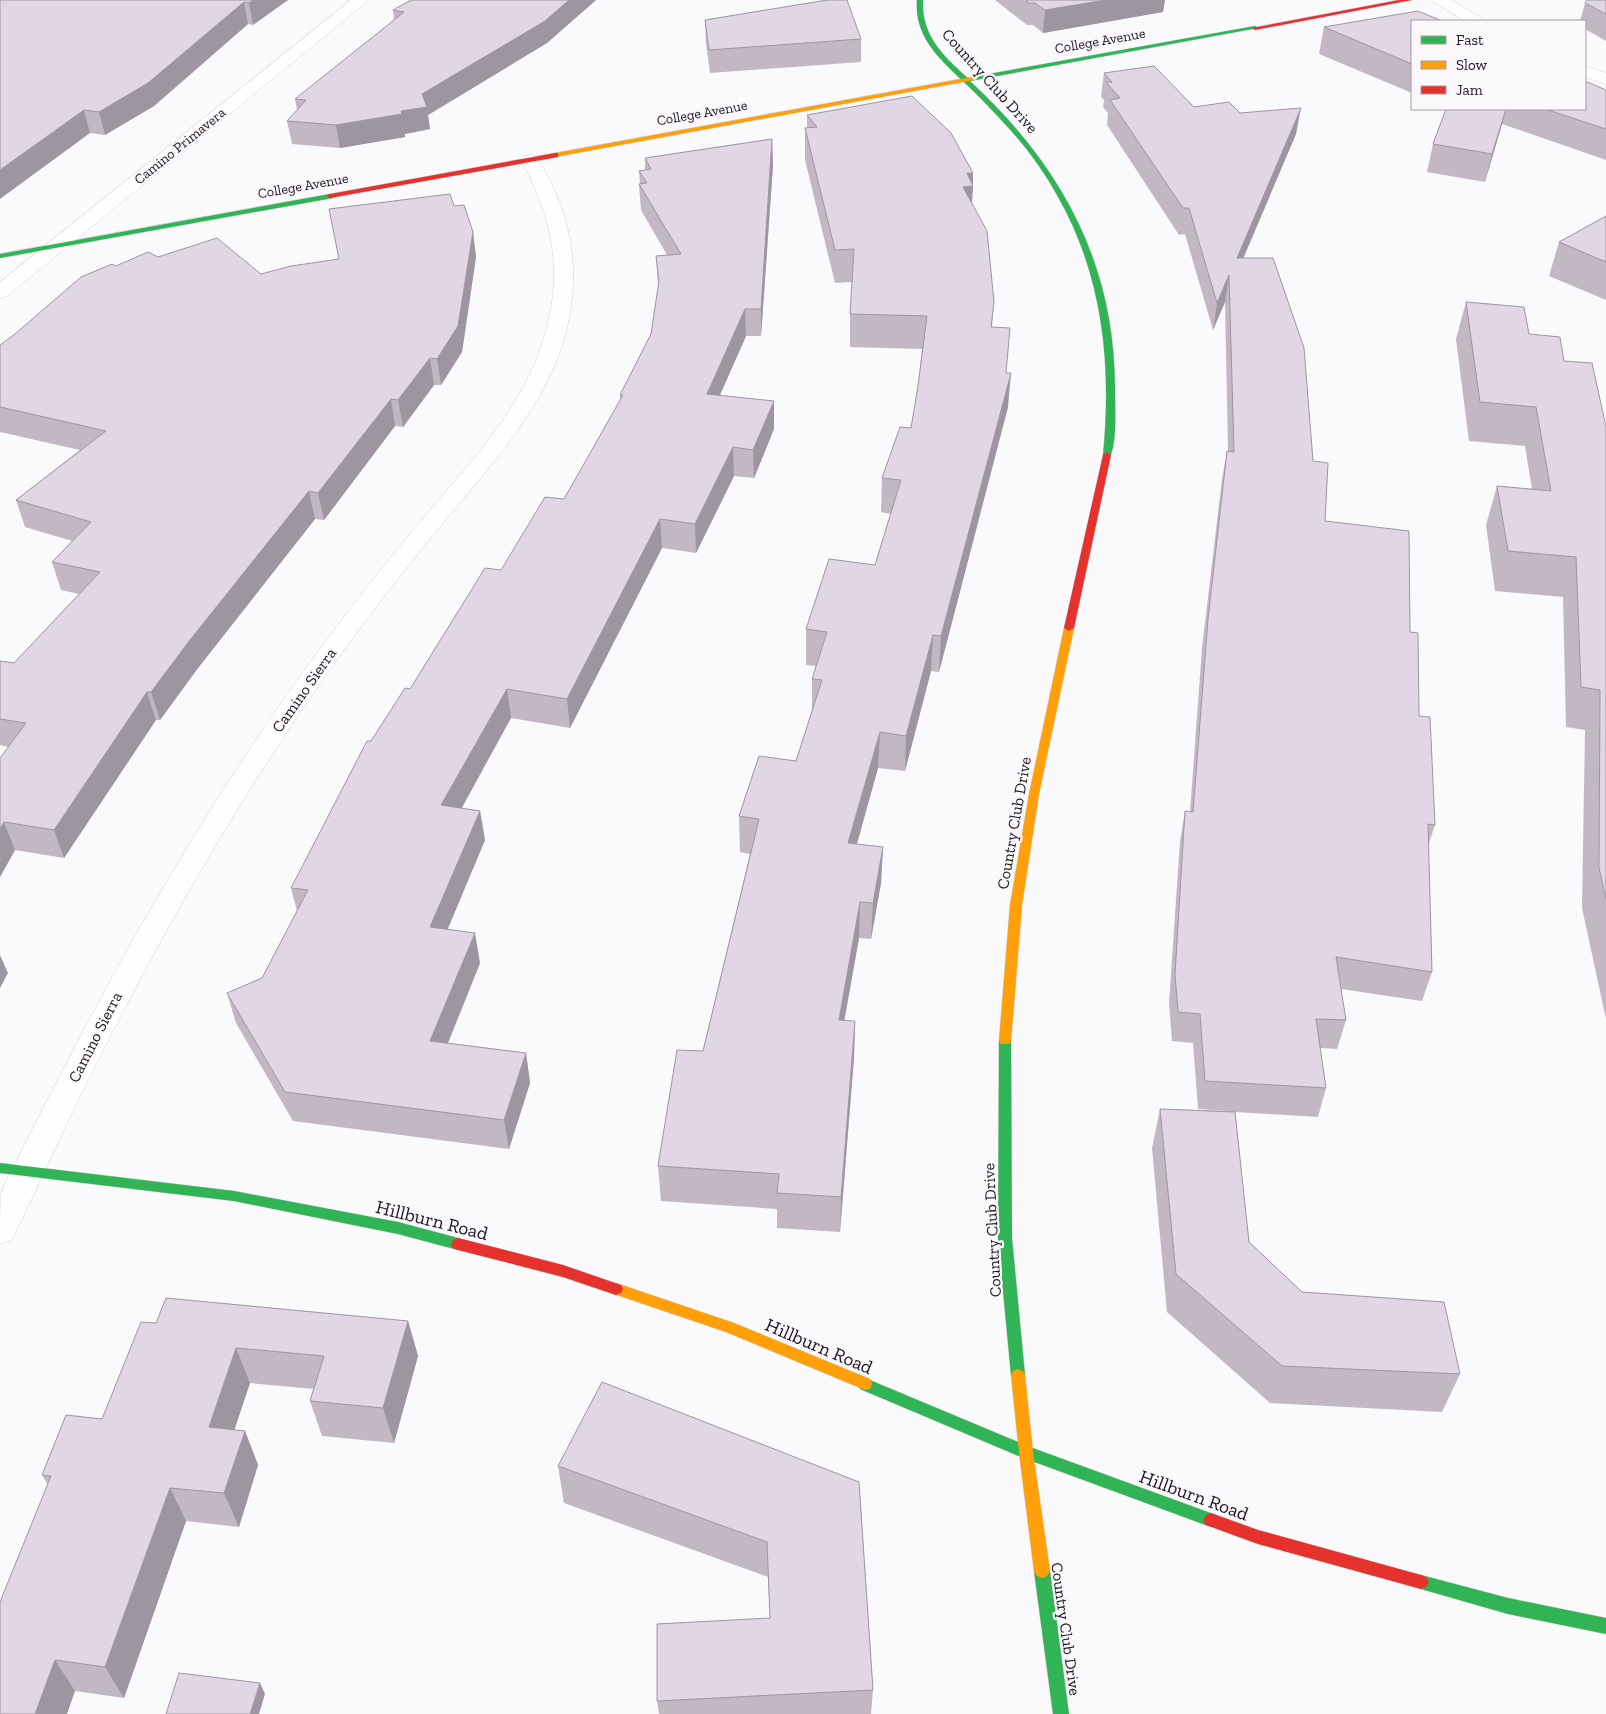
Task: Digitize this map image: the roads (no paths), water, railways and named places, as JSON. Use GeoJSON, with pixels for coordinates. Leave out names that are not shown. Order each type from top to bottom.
{"type":"FeatureCollection","features":[{"type":"Feature","properties":{"kind":"street","name":"Camino Primavera"},"geometry":{"type":"LineString","coordinates":[[0,292],[361,0]]}},
{"type":"Feature","properties":{"kind":"street","name":"Country Club Drive"},"geometry":{"type":"LineString","coordinates":[[920,0],[919,14],[925,33],[938,53],[1004,118],[1041,164],[1071,214],[1093,269],[1106,317],[1112,382],[1106,453],[1034,794],[1016,905],[1004,1058],[1005,1238],[1026,1452],[1061,1714]]}},
{"type":"Feature","properties":{"kind":"street","name":"College Avenue"},"geometry":{"type":"LineString","coordinates":[[0,256],[1409,0]]}},
{"type":"Feature","properties":{"kind":"street"},"geometry":{"type":"LineString","coordinates":[[1440,0],[1474,20]]}},
{"type":"Feature","properties":{"kind":"street"},"geometry":{"type":"LineString","coordinates":[[1586,71],[1606,79]]}},
{"type":"Feature","properties":{"kind":"street","name":"Camino Sierra"},"geometry":{"type":"LineString","coordinates":[[0,1230],[28,1170],[123,983],[214,825],[302,690],[388,576],[498,443],[531,393],[552,345],[563,299],[565,256],[558,217],[543,180],[530,160]]}},
{"type":"Feature","properties":{"kind":"street","name":"Hillburn Road"},"geometry":{"type":"LineString","coordinates":[[0,1168],[234,1196],[398,1228],[563,1271],[729,1327],[1026,1452],[1258,1537],[1508,1606],[1606,1626]]}}]}
